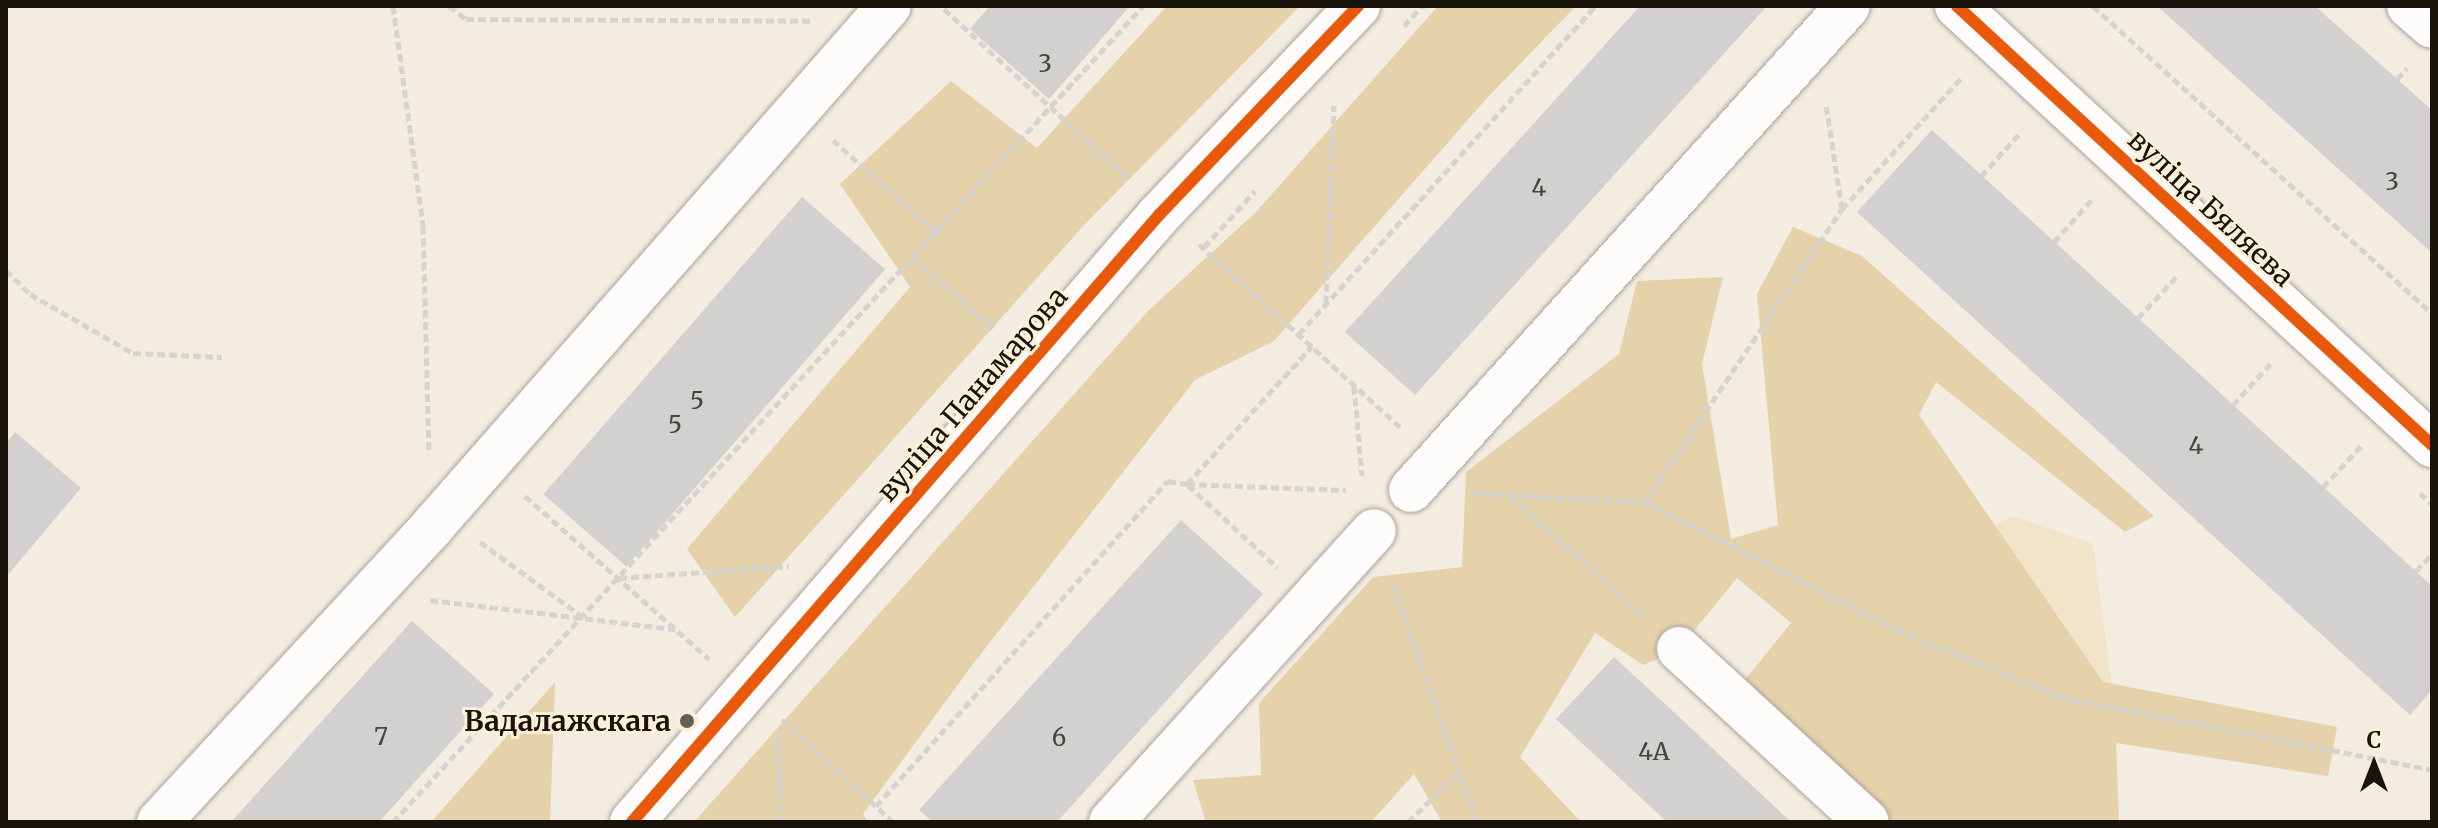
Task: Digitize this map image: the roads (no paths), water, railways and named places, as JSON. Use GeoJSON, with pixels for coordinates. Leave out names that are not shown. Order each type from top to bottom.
{"type":"FeatureCollection","features":[{"type":"Feature","properties":{"kind":"street"},"geometry":{"type":"LineString","coordinates":[[159,822],[431,528],[889,6]]}},
{"type":"Feature","properties":{"kind":"street","name":"вуліца Панамарова"},"geometry":{"type":"LineString","coordinates":[[632,822],[1149,202],[1358,6]]}},
{"type":"Feature","properties":{"kind":"street"},"geometry":{"type":"LineString","coordinates":[[1411,490],[1848,6]]}},
{"type":"Feature","properties":{"kind":"street","name":"вуліца Бяляева"},"geometry":{"type":"LineString","coordinates":[[1957,6],[2432,445]]}},
{"type":"Feature","properties":{"kind":"street"},"geometry":{"type":"LineString","coordinates":[[2409,6],[2432,26]]}},
{"type":"Feature","properties":{"kind":"street"},"geometry":{"type":"LineString","coordinates":[[1111,822],[1374,531]]}},
{"type":"Feature","properties":{"kind":"street"},"geometry":{"type":"LineString","coordinates":[[1679,649],[1867,822]]}},
{"type":"Feature","properties":{"kind":"place","name":"Вадалажскага"},"geometry":{"type":"Point","coordinates":[687,721]}}]}
